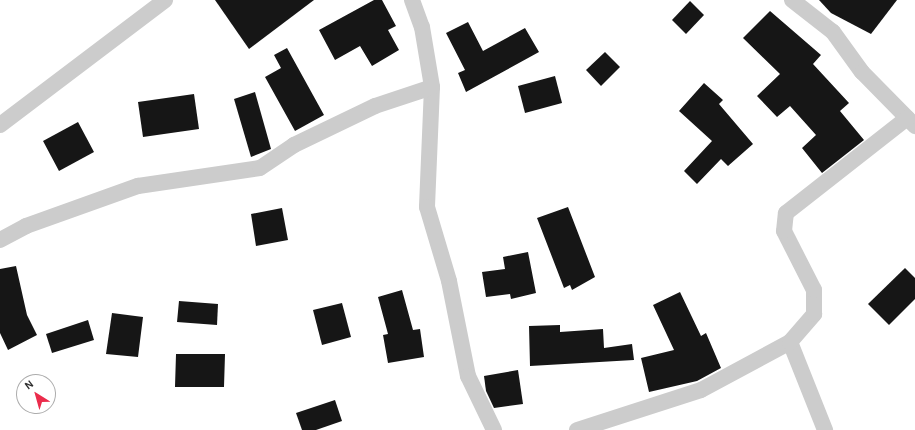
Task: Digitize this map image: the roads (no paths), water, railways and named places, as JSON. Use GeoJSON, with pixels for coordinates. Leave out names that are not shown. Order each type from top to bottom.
{"type":"FeatureCollection","features":[{"type":"Feature","properties":{"kind":"street"},"geometry":{"type":"LineString","coordinates":[[0,125],[165,0]]}},
{"type":"Feature","properties":{"kind":"street"},"geometry":{"type":"LineString","coordinates":[[412,0],[422,27],[432,87],[427,207],[449,281],[468,376],[494,430]]}},
{"type":"Feature","properties":{"kind":"street"},"geometry":{"type":"LineString","coordinates":[[576,430],[701,390],[790,342],[814,314],[814,290],[784,231],[786,213],[911,122],[862,72],[833,32],[792,0]]}},
{"type":"Feature","properties":{"kind":"street"},"geometry":{"type":"LineString","coordinates":[[0,240],[26,226],[138,186],[260,168],[294,145],[375,106],[432,87]]}},
{"type":"Feature","properties":{"kind":"street"},"geometry":{"type":"LineString","coordinates":[[790,342],[825,430]]}}]}
